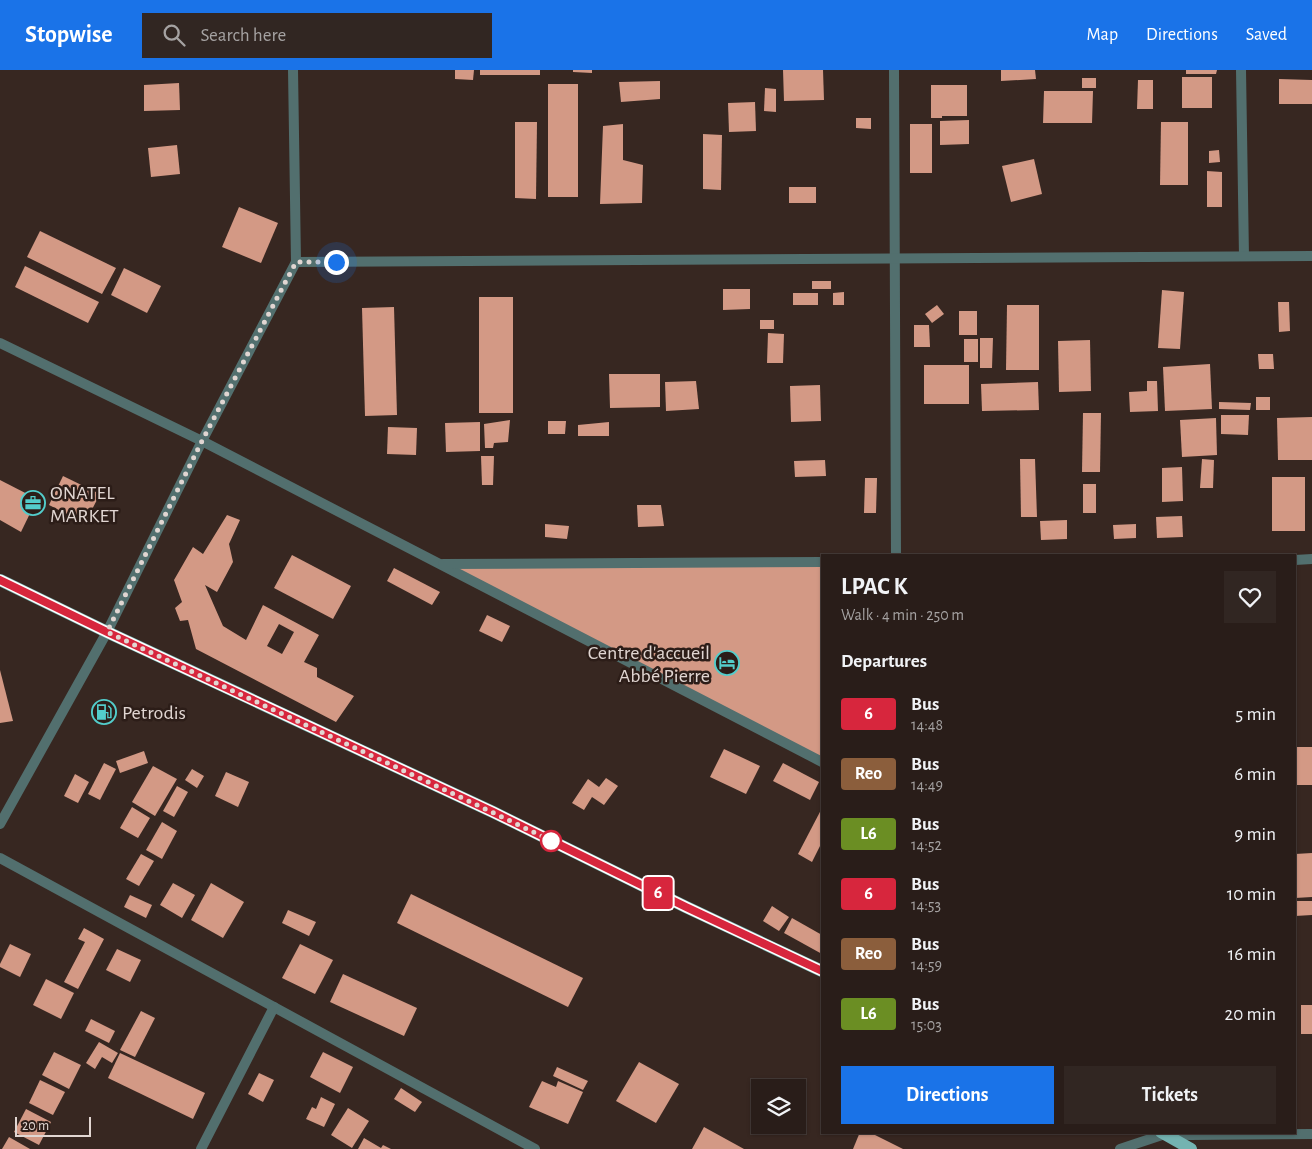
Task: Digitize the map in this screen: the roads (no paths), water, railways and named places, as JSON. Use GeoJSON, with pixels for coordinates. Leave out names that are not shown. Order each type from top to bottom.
{"type":"FeatureCollection","features":[{"type":"Feature","properties":{"kind":"main road"},"geometry":{"type":"LineString","coordinates":[[0,580],[484,808],[677,903],[821,971]]}},
{"type":"Feature","properties":{"kind":"main road"},"geometry":{"type":"LineString","coordinates":[[1165,1134],[1192,1149]]}},
{"type":"Feature","properties":{"kind":"street"},"geometry":{"type":"LineString","coordinates":[[0,824],[107,632],[202,441],[296,262],[293,70]]}},
{"type":"Feature","properties":{"kind":"street"},"geometry":{"type":"LineString","coordinates":[[894,70],[896,554]]}},
{"type":"Feature","properties":{"kind":"street"},"geometry":{"type":"LineString","coordinates":[[1240,70],[1244,256]]}},
{"type":"Feature","properties":{"kind":"street"},"geometry":{"type":"LineString","coordinates":[[296,262],[1312,256]]}},
{"type":"Feature","properties":{"kind":"street"},"geometry":{"type":"LineString","coordinates":[[0,343],[202,441],[821,761]]}},
{"type":"Feature","properties":{"kind":"street"},"geometry":{"type":"LineString","coordinates":[[1296,560],[1312,559]]}},
{"type":"Feature","properties":{"kind":"street"},"geometry":{"type":"LineString","coordinates":[[439,564],[821,562]]}},
{"type":"Feature","properties":{"kind":"street"},"geometry":{"type":"LineString","coordinates":[[0,858],[535,1149]]}},
{"type":"Feature","properties":{"kind":"street"},"geometry":{"type":"LineString","coordinates":[[200,1149],[274,1007]]}},
{"type":"Feature","properties":{"kind":"street"},"geometry":{"type":"LineString","coordinates":[[1120,1149],[1160,1134]]}},
{"type":"Feature","properties":{"kind":"street"},"geometry":{"type":"LineString","coordinates":[[1190,1134],[1312,1134]]}},
{"type":"Feature","properties":{"kind":"street"},"geometry":{"type":"LineString","coordinates":[[511,1149],[516,1139]]}},
{"type":"Feature","properties":{"kind":"place","name":"ONATEL MARKET"},"geometry":{"type":"Point","coordinates":[33,503]}},
{"type":"Feature","properties":{"kind":"place","name":"Centre d'accueil Abbé Pierre"},"geometry":{"type":"Point","coordinates":[727,663]}},
{"type":"Feature","properties":{"kind":"place","name":"Petrodis"},"geometry":{"type":"Point","coordinates":[104,712]}}]}
